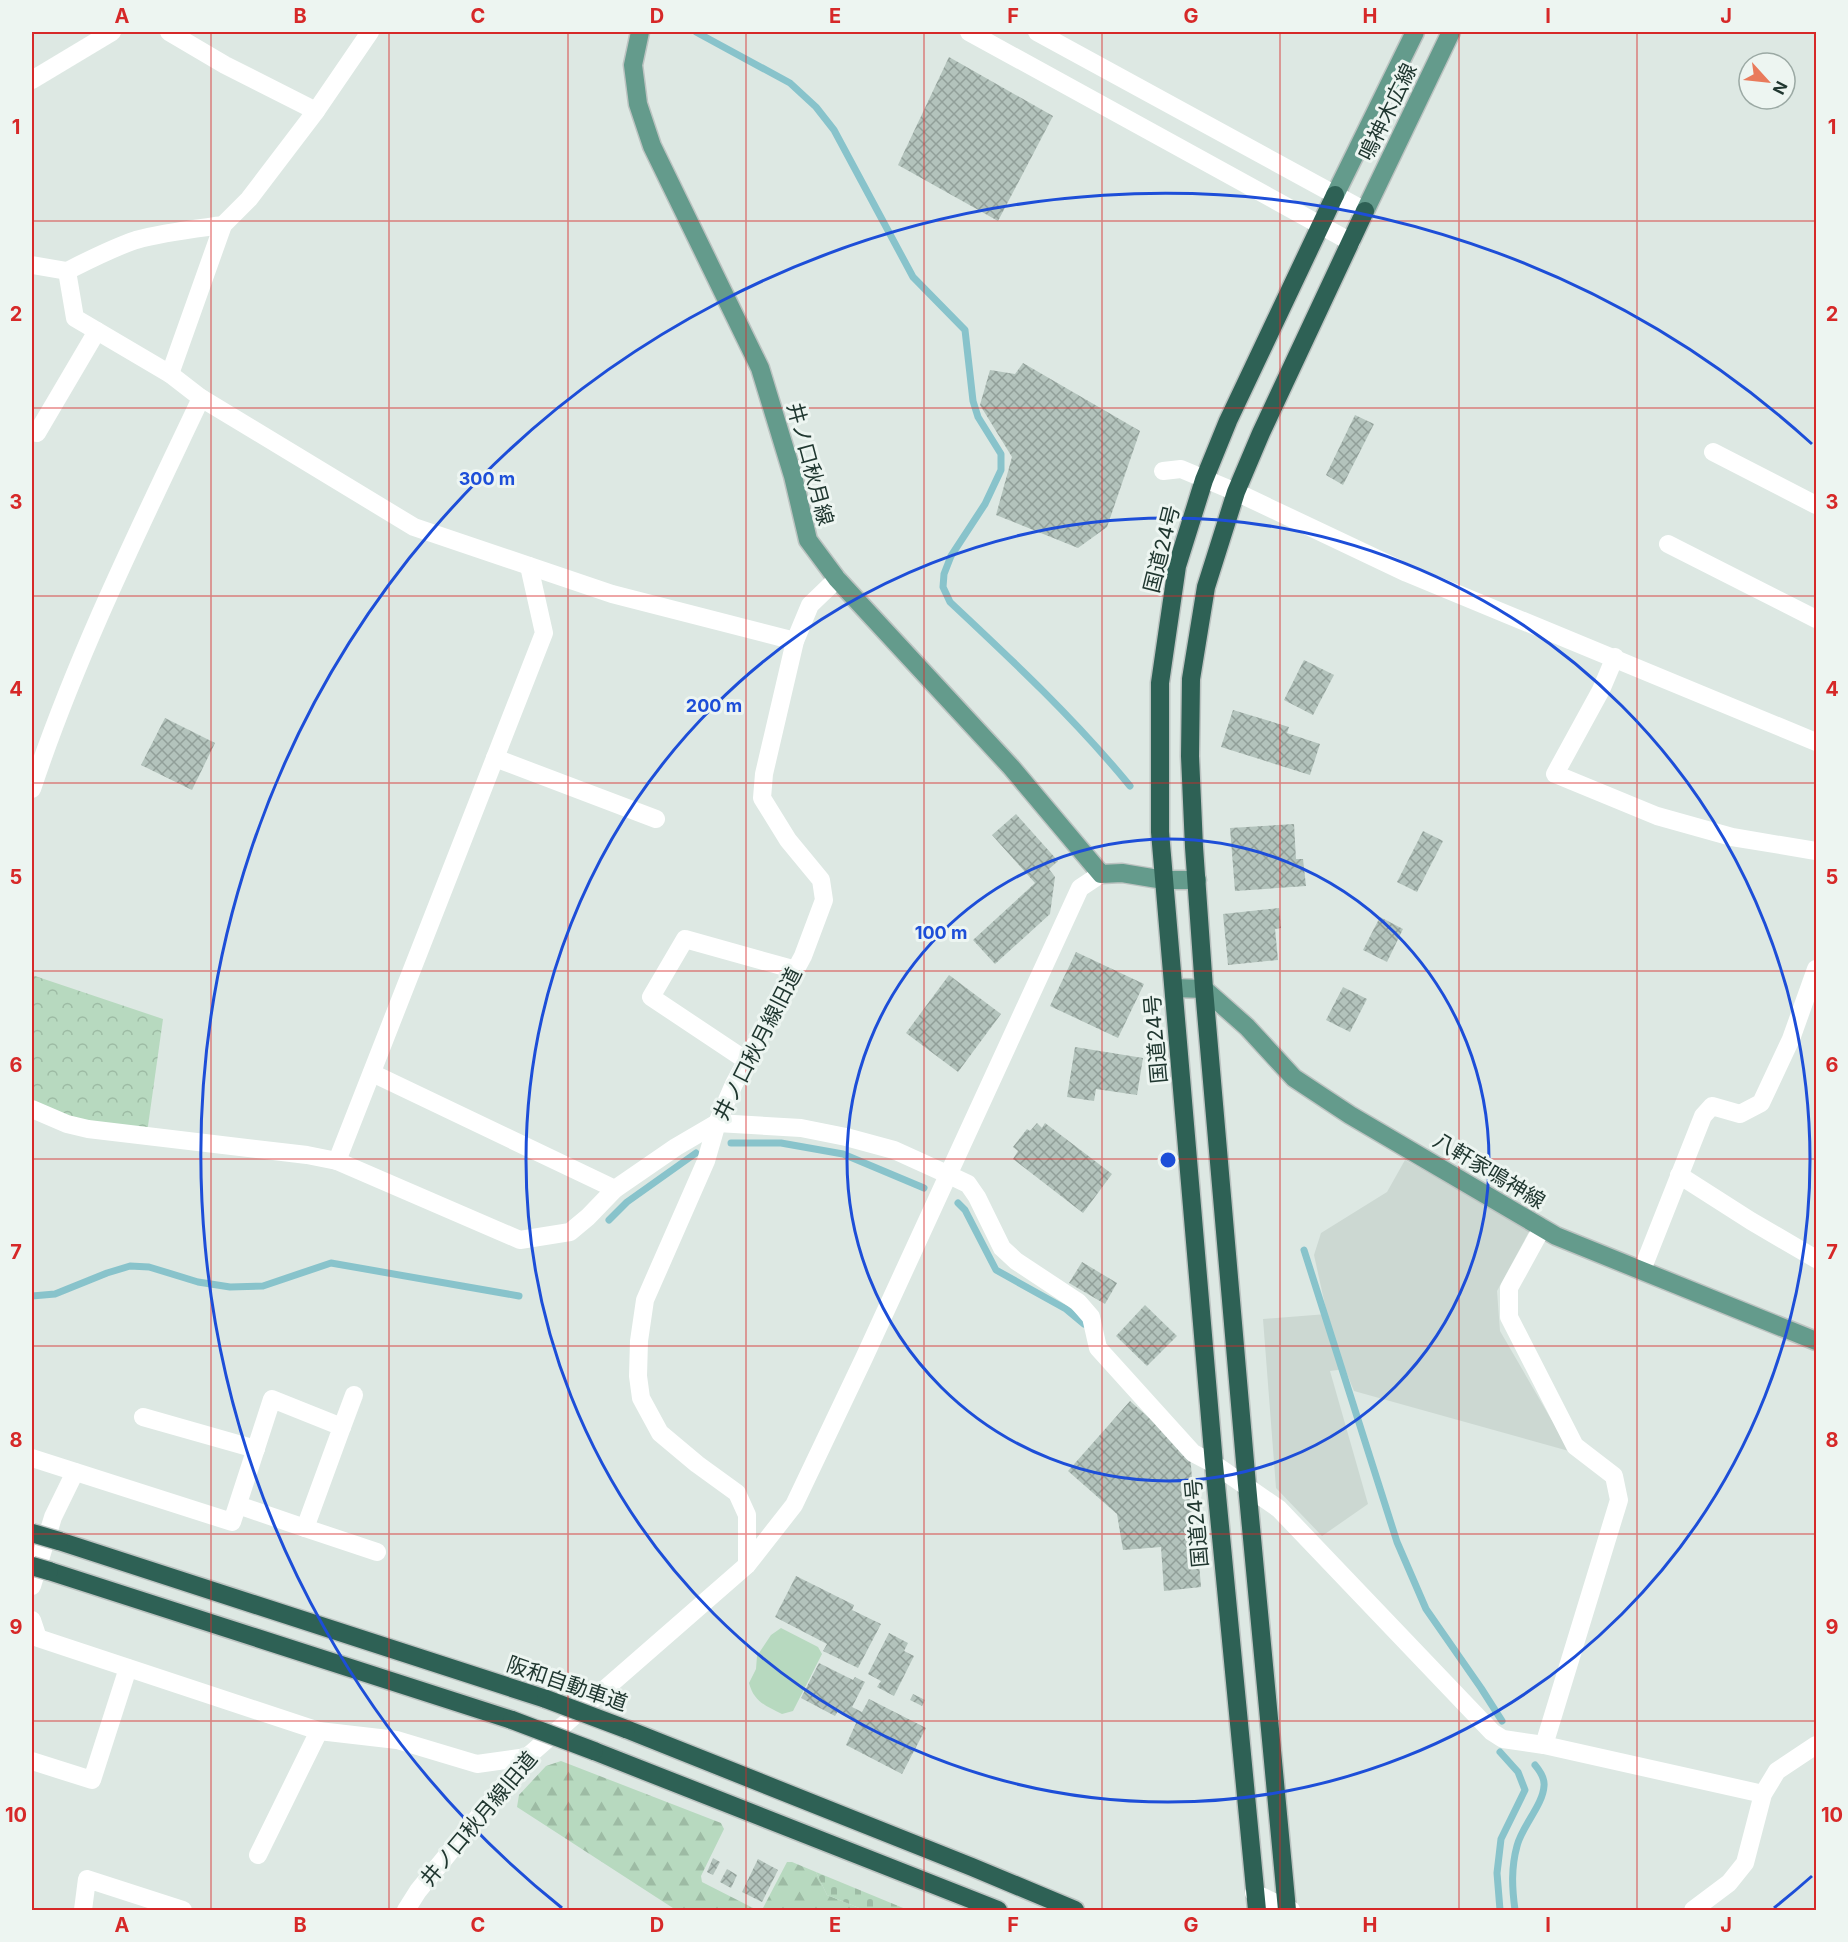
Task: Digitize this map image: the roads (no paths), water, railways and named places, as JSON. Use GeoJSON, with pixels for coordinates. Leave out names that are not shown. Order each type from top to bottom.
{"type":"FeatureCollection","features":[{"type":"Feature","properties":{"kind":"highway","name":"国道24号"},"geometry":{"type":"LineString","coordinates":[[1255,1902],[1214,1464],[1160,832],[1160,683],[1177,566],[1204,480],[1228,421],[1335,195]]}},
{"type":"Feature","properties":{"kind":"highway"},"geometry":{"type":"LineString","coordinates":[[1288,1910],[1247,1485],[1204,990],[1190,756],[1191,679],[1206,587],[1236,492],[1261,433],[1365,211]]}},
{"type":"Feature","properties":{"kind":"highway","name":"阪和自動車道"},"geometry":{"type":"LineString","coordinates":[[32,1533],[546,1699],[972,1867],[1075,1911]]}},
{"type":"Feature","properties":{"kind":"highway"},"geometry":{"type":"LineString","coordinates":[[32,1566],[512,1720],[998,1911]]}},
{"type":"Feature","properties":{"kind":"main road","name":"井ノ口秋月線"},"geometry":{"type":"LineString","coordinates":[[640,32],[633,65],[638,104],[652,146],[760,368],[793,476],[808,540],[837,579],[1011,767],[1101,874]]}},
{"type":"Feature","properties":{"kind":"main road","name":"鳴神木広線"},"geometry":{"type":"LineString","coordinates":[[1335,195],[1415,32]]}},
{"type":"Feature","properties":{"kind":"main road","name":"鳴神木広線"},"geometry":{"type":"LineString","coordinates":[[1365,211],[1451,32]]}},
{"type":"Feature","properties":{"kind":"main road"},"geometry":{"type":"LineString","coordinates":[[1101,874],[1122,873],[1164,880],[1197,880]]}},
{"type":"Feature","properties":{"kind":"main road"},"geometry":{"type":"LineString","coordinates":[[1174,988],[1204,990]]}},
{"type":"Feature","properties":{"kind":"main road","name":"八軒家鳴神線"},"geometry":{"type":"LineString","coordinates":[[1204,990],[1247,1027],[1294,1078],[1350,1115],[1542,1228],[1556,1236],[1816,1341]]}},
{"type":"Feature","properties":{"kind":"street"},"geometry":{"type":"LineString","coordinates":[[32,80],[112,32]]}},
{"type":"Feature","properties":{"kind":"street"},"geometry":{"type":"LineString","coordinates":[[169,32],[225,65],[316,111]]}},
{"type":"Feature","properties":{"kind":"street"},"geometry":{"type":"LineString","coordinates":[[170,374],[223,225],[249,199],[316,111],[370,32]]}},
{"type":"Feature","properties":{"kind":"street"},"geometry":{"type":"LineString","coordinates":[[969,32],[1351,242]]}},
{"type":"Feature","properties":{"kind":"street"},"geometry":{"type":"LineString","coordinates":[[1037,32],[1365,211]]}},
{"type":"Feature","properties":{"kind":"street"},"geometry":{"type":"LineString","coordinates":[[32,266],[67,271],[136,240],[223,225]]}},
{"type":"Feature","properties":{"kind":"street"},"geometry":{"type":"LineString","coordinates":[[67,271],[75,318],[170,374],[201,399],[414,526],[612,594],[795,640]]}},
{"type":"Feature","properties":{"kind":"street"},"geometry":{"type":"LineString","coordinates":[[37,433],[97,331]]}},
{"type":"Feature","properties":{"kind":"street"},"geometry":{"type":"LineString","coordinates":[[32,789],[46,747],[99,613],[201,399]]}},
{"type":"Feature","properties":{"kind":"street"},"geometry":{"type":"LineString","coordinates":[[1713,452],[1816,505]]}},
{"type":"Feature","properties":{"kind":"street"},"geometry":{"type":"LineString","coordinates":[[1163,471],[1180,470],[1236,492],[1407,573],[1816,742]]}},
{"type":"Feature","properties":{"kind":"street"},"geometry":{"type":"LineString","coordinates":[[1668,544],[1816,619]]}},
{"type":"Feature","properties":{"kind":"street"},"geometry":{"type":"LineString","coordinates":[[337,1161],[544,633],[529,566]]}},
{"type":"Feature","properties":{"kind":"street","name":"井ノ口秋月線旧道"},"geometry":{"type":"LineString","coordinates":[[747,1565],[747,1515],[737,1493],[660,1433],[641,1398],[638,1376],[639,1341],[645,1300],[706,1161],[717,1123],[747,1061],[803,957],[824,900],[821,880],[788,840],[762,798],[764,774],[795,640],[810,605],[837,579]]}},
{"type":"Feature","properties":{"kind":"street"},"geometry":{"type":"LineString","coordinates":[[1615,657],[1601,690],[1555,774],[1657,816],[1732,837],[1816,851]]}},
{"type":"Feature","properties":{"kind":"street"},"geometry":{"type":"LineString","coordinates":[[495,758],[656,819]]}},
{"type":"Feature","properties":{"kind":"street","name":"井ノ口秋月線旧道"},"geometry":{"type":"LineString","coordinates":[[406,1911],[418,1891],[527,1757],[747,1565],[794,1505],[949,1175],[1080,888],[1101,874]]}},
{"type":"Feature","properties":{"kind":"street"},"geometry":{"type":"LineString","coordinates":[[747,1061],[651,997],[685,939],[796,970]]}},
{"type":"Feature","properties":{"kind":"street"},"geometry":{"type":"LineString","coordinates":[[1642,1270],[1703,1116],[1712,1106],[1740,1114],[1761,1103],[1791,1039],[1816,969]]}},
{"type":"Feature","properties":{"kind":"street"},"geometry":{"type":"LineString","coordinates":[[372,1073],[615,1189]]}},
{"type":"Feature","properties":{"kind":"street"},"geometry":{"type":"LineString","coordinates":[[32,1109],[67,1124],[88,1129],[307,1155],[337,1161],[520,1240],[570,1232],[615,1189],[676,1147],[717,1123],[801,1128],[894,1150],[968,1184],[1002,1248],[1016,1261],[1078,1302],[1091,1317],[1098,1348],[1193,1453],[1247,1485],[1279,1509],[1492,1732],[1503,1739],[1544,1745],[1763,1794]]}},
{"type":"Feature","properties":{"kind":"street"},"geometry":{"type":"LineString","coordinates":[[1679,1175],[1816,1259]]}},
{"type":"Feature","properties":{"kind":"street"},"geometry":{"type":"LineString","coordinates":[[1542,1228],[1509,1288],[1509,1317],[1575,1446],[1614,1476],[1619,1500],[1544,1745]]}},
{"type":"Feature","properties":{"kind":"street"},"geometry":{"type":"LineString","coordinates":[[305,1528],[354,1395]]}},
{"type":"Feature","properties":{"kind":"street"},"geometry":{"type":"LineString","coordinates":[[32,1458],[232,1522],[272,1399],[342,1427]]}},
{"type":"Feature","properties":{"kind":"street"},"geometry":{"type":"LineString","coordinates":[[143,1417],[256,1449]]}},
{"type":"Feature","properties":{"kind":"street"},"geometry":{"type":"LineString","coordinates":[[32,1586],[53,1517],[75,1472]]}},
{"type":"Feature","properties":{"kind":"street"},"geometry":{"type":"LineString","coordinates":[[238,1505],[376,1552]]}},
{"type":"Feature","properties":{"kind":"street"},"geometry":{"type":"LineString","coordinates":[[32,1620],[38,1638],[319,1731],[397,1740],[477,1764],[527,1757]]}},
{"type":"Feature","properties":{"kind":"street"},"geometry":{"type":"LineString","coordinates":[[32,1761],[92,1780],[128,1668]]}},
{"type":"Feature","properties":{"kind":"street"},"geometry":{"type":"LineString","coordinates":[[258,1855],[319,1731]]}},
{"type":"Feature","properties":{"kind":"street"},"geometry":{"type":"LineString","coordinates":[[1693,1911],[1699,1904],[1729,1884],[1745,1863],[1763,1794],[1777,1771],[1816,1745]]}},
{"type":"Feature","properties":{"kind":"street"},"geometry":{"type":"LineString","coordinates":[[83,1911],[87,1879],[183,1911]]}},
{"type":"Feature","properties":{"kind":"street"},"geometry":{"type":"LineString","coordinates":[[1255,1902],[1288,1910]]}},
{"type":"Feature","properties":{"kind":"waterway"},"geometry":{"type":"LineString","coordinates":[[696,32],[790,83],[816,107],[834,130],[913,277],[965,330],[973,401],[978,417],[1001,454],[1001,470],[985,504],[951,556],[944,574],[943,587],[950,602],[1020,668],[1130,786]]}},
{"type":"Feature","properties":{"kind":"waterway"},"geometry":{"type":"LineString","coordinates":[[731,1143],[781,1143],[843,1154],[924,1188]]}},
{"type":"Feature","properties":{"kind":"waterway"},"geometry":{"type":"LineString","coordinates":[[609,1220],[627,1202],[696,1153]]}},
{"type":"Feature","properties":{"kind":"waterway"},"geometry":{"type":"LineString","coordinates":[[958,1203],[965,1210],[996,1270],[1066,1309],[1084,1324]]}},
{"type":"Feature","properties":{"kind":"waterway"},"geometry":{"type":"LineString","coordinates":[[1304,1250],[1397,1542],[1426,1609],[1502,1721]]}},
{"type":"Feature","properties":{"kind":"waterway"},"geometry":{"type":"LineString","coordinates":[[32,1296],[55,1294],[130,1266],[149,1267],[198,1282],[230,1287],[263,1286],[331,1263],[519,1296]]}},
{"type":"Feature","properties":{"kind":"waterway"},"geometry":{"type":"LineString","coordinates":[[1500,1752],[1518,1772],[1525,1790],[1501,1839],[1497,1873],[1500,1910]]}},
{"type":"Feature","properties":{"kind":"waterway"},"geometry":{"type":"LineString","coordinates":[[1515,1910],[1513,1894],[1515,1854],[1520,1838],[1540,1801],[1544,1786],[1543,1777],[1535,1765]]}}]}
